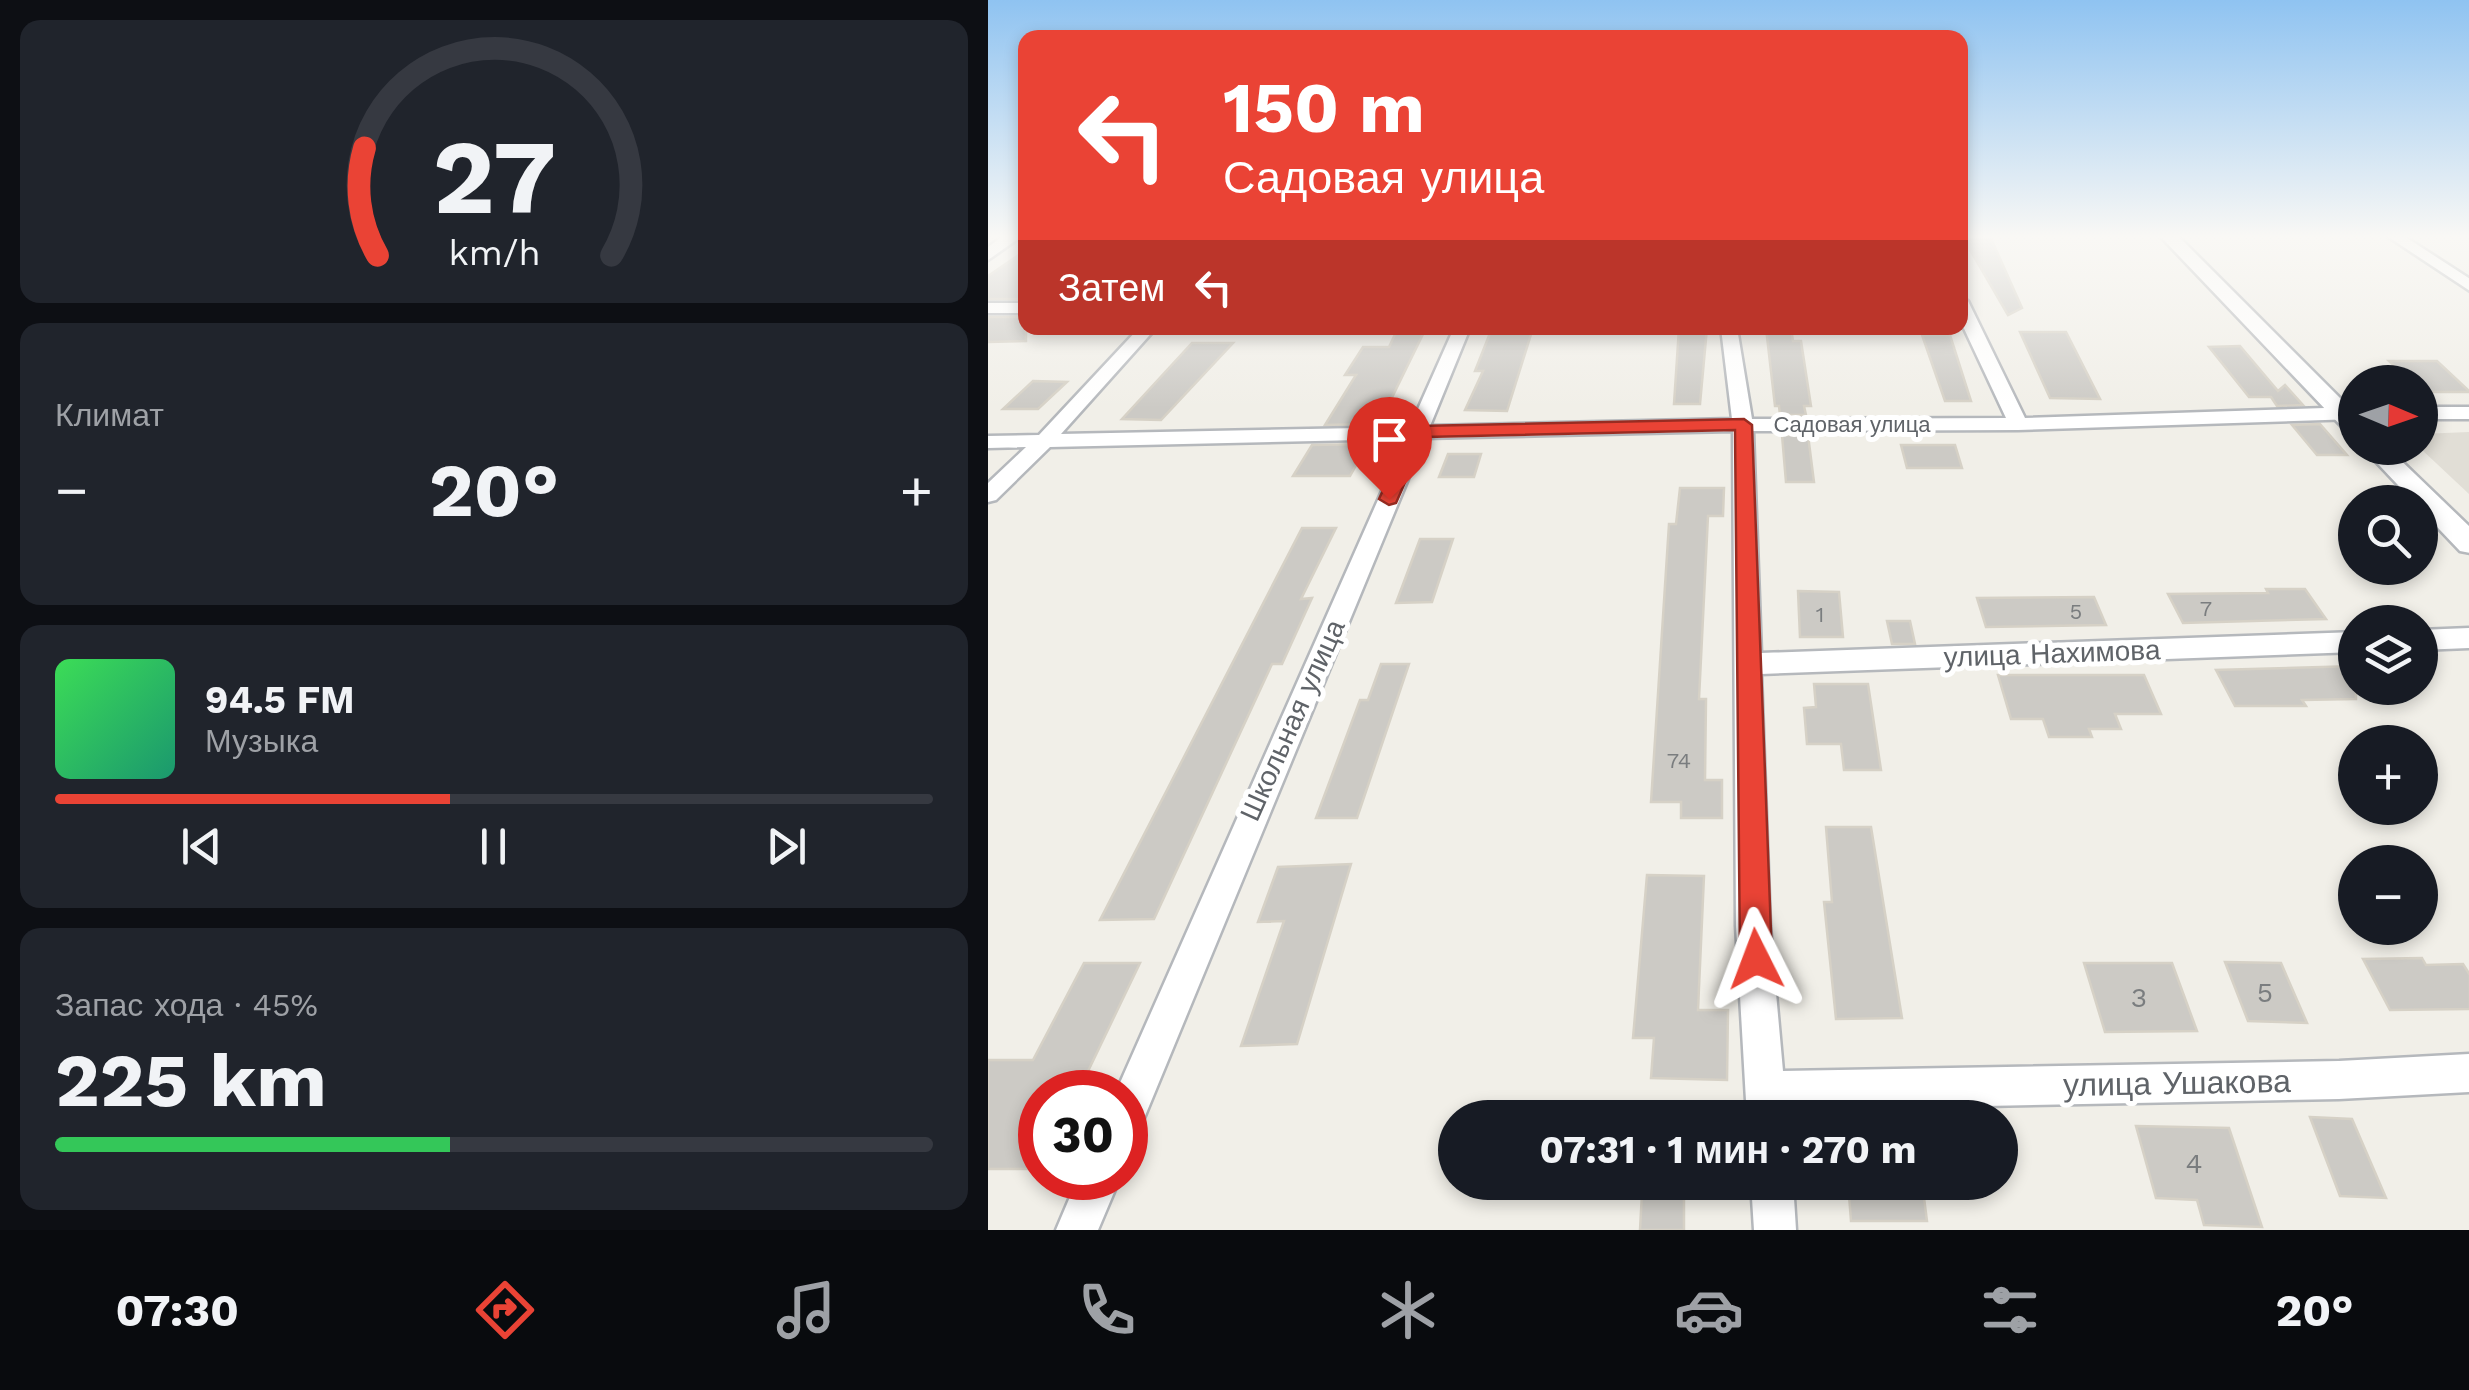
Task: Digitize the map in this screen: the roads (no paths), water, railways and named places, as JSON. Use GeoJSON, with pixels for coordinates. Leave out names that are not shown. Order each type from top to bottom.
{"type":"FeatureCollection","features":[{"type":"Feature","properties":{"kind":"street"},"geometry":{"type":"LineString","coordinates":[[2226,293],[2338,405]]}},
{"type":"Feature","properties":{"kind":"street"},"geometry":{"type":"LineString","coordinates":[[988,308],[1018,308]]}},
{"type":"Feature","properties":{"kind":"street"},"geometry":{"type":"LineString","coordinates":[[1968,319],[2018,424]]}},
{"type":"Feature","properties":{"kind":"street"},"geometry":{"type":"LineString","coordinates":[[988,495],[1045,440],[1142,335]]}},
{"type":"Feature","properties":{"kind":"street","name":"Школьная улица"},"geometry":{"type":"LineString","coordinates":[[1145,1070],[1459,335]]}},
{"type":"Feature","properties":{"kind":"street"},"geometry":{"type":"LineString","coordinates":[[1731,335],[1744,425],[1753,926],[1766,1100]]}},
{"type":"Feature","properties":{"kind":"street"},"geometry":{"type":"LineString","coordinates":[[2438,413],[2470,413]]}},
{"type":"Feature","properties":{"kind":"street","name":"Садовая улица"},"geometry":{"type":"LineString","coordinates":[[988,442],[1744,425],[2338,418]]}},
{"type":"Feature","properties":{"kind":"street"},"geometry":{"type":"LineString","coordinates":[[2392,465],[2470,544]]}},
{"type":"Feature","properties":{"kind":"street"},"geometry":{"type":"LineString","coordinates":[[2438,639],[2470,638]]}},
{"type":"Feature","properties":{"kind":"street","name":"улица Нахимова"},"geometry":{"type":"LineString","coordinates":[[1748,664],[2338,643]]}},
{"type":"Feature","properties":{"kind":"street","name":"улица Ушакова"},"geometry":{"type":"LineString","coordinates":[[1862,1100],[2470,1073]]}},
{"type":"Feature","properties":{"kind":"street"},"geometry":{"type":"LineString","coordinates":[[1078,1230],[1090,1200]]}},
{"type":"Feature","properties":{"kind":"street"},"geometry":{"type":"LineString","coordinates":[[1773,1200],[1775,1230]]}}]}
